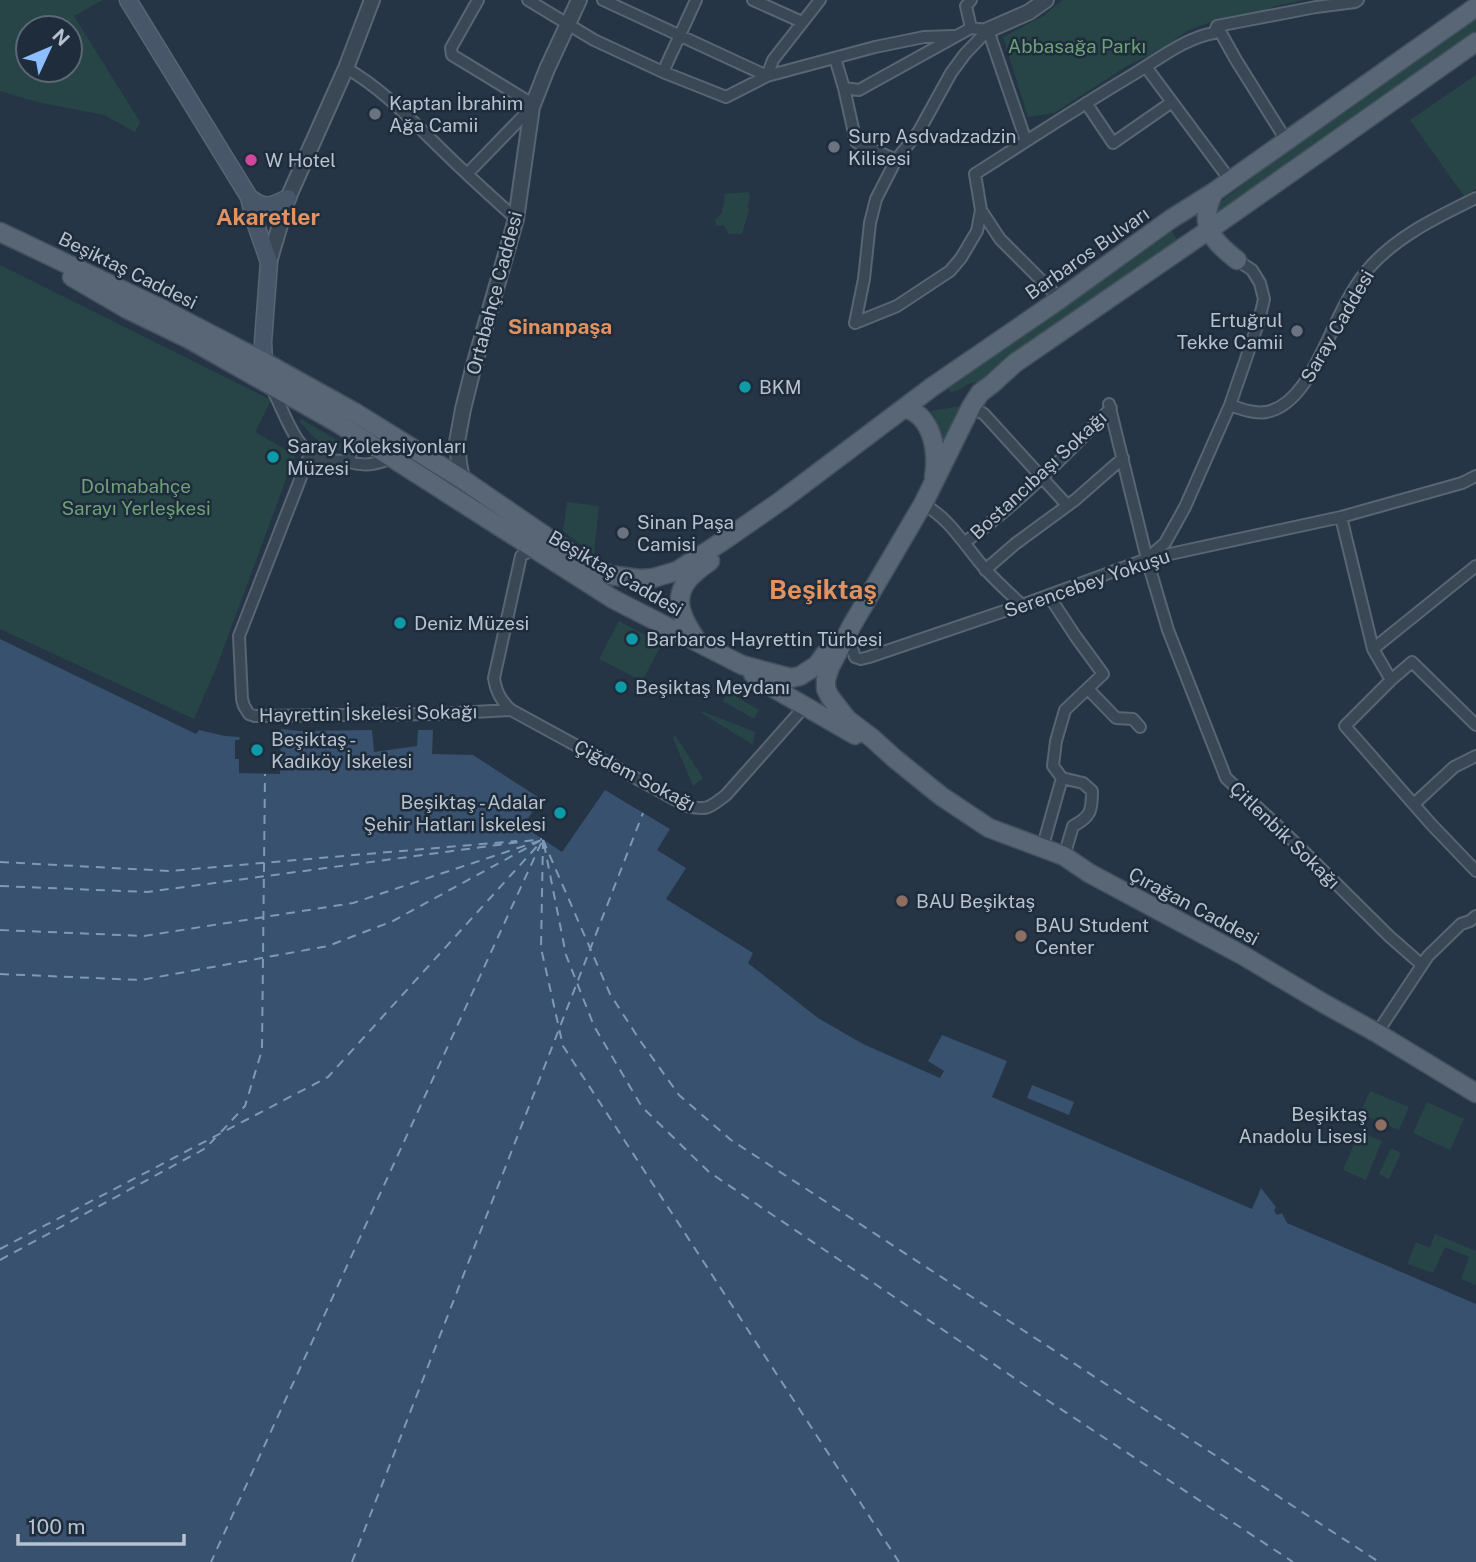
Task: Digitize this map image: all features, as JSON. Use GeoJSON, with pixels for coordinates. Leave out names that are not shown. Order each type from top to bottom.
{"type":"FeatureCollection","features":[{"type":"Feature","properties":{"kind":"main road"},"geometry":{"type":"LineString","coordinates":[[128,0],[249,197],[258,205],[264,206],[288,198]]}},
{"type":"Feature","properties":{"kind":"main road","name":"Barbaros Bulvarı"},"geometry":{"type":"LineString","coordinates":[[726,539],[904,408],[1476,7]]}},
{"type":"Feature","properties":{"kind":"main road"},"geometry":{"type":"LineString","coordinates":[[894,758],[847,719],[830,698],[826,679],[852,625],[927,497],[980,393],[1015,363],[1476,42]]}},
{"type":"Feature","properties":{"kind":"main road"},"geometry":{"type":"LineString","coordinates":[[1214,192],[1207,209],[1209,229],[1219,246],[1237,260]]}},
{"type":"Feature","properties":{"kind":"main road"},"geometry":{"type":"LineString","coordinates":[[249,197],[268,262],[264,362]]}},
{"type":"Feature","properties":{"kind":"main road"},"geometry":{"type":"LineString","coordinates":[[1229,216],[1224,231],[1237,260]]}},
{"type":"Feature","properties":{"kind":"main road"},"geometry":{"type":"LineString","coordinates":[[1171,219],[1181,226],[1187,245]]}},
{"type":"Feature","properties":{"kind":"main road"},"geometry":{"type":"LineString","coordinates":[[0,232],[36,250]]}},
{"type":"Feature","properties":{"kind":"main road","name":"Beşiktaş Caddesi"},"geometry":{"type":"LineString","coordinates":[[36,250],[164,310],[381,428],[462,479],[581,561],[610,575],[640,579],[668,575],[726,539]]}},
{"type":"Feature","properties":{"kind":"main road","name":"Beşiktaş Caddesi"},"geometry":{"type":"LineString","coordinates":[[36,250],[68,275],[269,383],[354,434],[613,599],[699,644]]}},
{"type":"Feature","properties":{"kind":"main road"},"geometry":{"type":"LineString","coordinates":[[904,408],[918,413],[932,436],[936,461],[927,497]]}},
{"type":"Feature","properties":{"kind":"main road"},"geometry":{"type":"LineString","coordinates":[[726,539],[720,552],[695,572],[681,593],[682,616],[699,644],[742,665],[791,678],[800,676],[817,665],[832,647],[843,642]]}},
{"type":"Feature","properties":{"kind":"main road"},"geometry":{"type":"LineString","coordinates":[[742,665],[763,682],[894,758]]}},
{"type":"Feature","properties":{"kind":"main road","name":"Çırağan Caddesi"},"geometry":{"type":"LineString","coordinates":[[894,758],[941,796],[989,828],[1063,856],[1089,873],[1244,956],[1476,1093]]}},
{"type":"Feature","properties":{"kind":"street"},"geometry":{"type":"LineString","coordinates":[[268,262],[288,198],[346,68],[372,0]]}},
{"type":"Feature","properties":{"kind":"street"},"geometry":{"type":"LineString","coordinates":[[467,174],[532,107],[527,100],[452,55],[451,48],[478,0]]}},
{"type":"Feature","properties":{"kind":"street"},"geometry":{"type":"LineString","coordinates":[[528,0],[594,40],[726,97],[767,76],[875,47],[924,37],[954,36]]}},
{"type":"Feature","properties":{"kind":"street","name":"Ortabahçe Caddesi"},"geometry":{"type":"LineString","coordinates":[[462,479],[457,442],[463,409],[516,219],[532,107],[579,0]]}},
{"type":"Feature","properties":{"kind":"street"},"geometry":{"type":"LineString","coordinates":[[603,0],[767,76]]}},
{"type":"Feature","properties":{"kind":"street"},"geometry":{"type":"LineString","coordinates":[[663,72],[696,0]]}},
{"type":"Feature","properties":{"kind":"street"},"geometry":{"type":"LineString","coordinates":[[752,0],[770,4],[802,22]]}},
{"type":"Feature","properties":{"kind":"street"},"geometry":{"type":"LineString","coordinates":[[767,76],[773,60],[820,0]]}},
{"type":"Feature","properties":{"kind":"street"},"geometry":{"type":"LineString","coordinates":[[971,0],[966,6],[971,27]]}},
{"type":"Feature","properties":{"kind":"street"},"geometry":{"type":"LineString","coordinates":[[1046,0],[1029,12],[988,30],[965,54],[951,73],[919,131],[896,160],[876,199],[855,323],[897,306],[950,271],[961,258],[977,231],[981,210],[975,174],[1200,35],[1214,33],[1217,26]]}},
{"type":"Feature","properties":{"kind":"street"},"geometry":{"type":"LineString","coordinates":[[1217,26],[1358,0]]}},
{"type":"Feature","properties":{"kind":"street"},"geometry":{"type":"LineString","coordinates":[[1217,26],[1286,140]]}},
{"type":"Feature","properties":{"kind":"street"},"geometry":{"type":"LineString","coordinates":[[844,88],[859,90],[971,27],[988,30]]}},
{"type":"Feature","properties":{"kind":"street"},"geometry":{"type":"LineString","coordinates":[[988,30],[1026,141]]}},
{"type":"Feature","properties":{"kind":"street"},"geometry":{"type":"LineString","coordinates":[[835,58],[856,142],[896,160]]}},
{"type":"Feature","properties":{"kind":"street"},"geometry":{"type":"LineString","coordinates":[[1146,67],[1230,180]]}},
{"type":"Feature","properties":{"kind":"street"},"geometry":{"type":"LineString","coordinates":[[346,68],[399,107],[516,219]]}},
{"type":"Feature","properties":{"kind":"street"},"geometry":{"type":"LineString","coordinates":[[1087,103],[1113,143],[1172,102]]}},
{"type":"Feature","properties":{"kind":"street","name":"Saray Caddesi"},"geometry":{"type":"LineString","coordinates":[[1230,405],[1242,410],[1265,412],[1290,399],[1314,370],[1335,323],[1368,269],[1401,239],[1476,198]]}},
{"type":"Feature","properties":{"kind":"street"},"geometry":{"type":"LineString","coordinates":[[981,210],[1000,239],[1060,299]]}},
{"type":"Feature","properties":{"kind":"street"},"geometry":{"type":"LineString","coordinates":[[1147,559],[1165,543],[1185,507],[1230,405],[1259,321],[1264,299],[1260,283],[1252,270],[1237,260]]}},
{"type":"Feature","properties":{"kind":"street"},"geometry":{"type":"LineString","coordinates":[[269,383],[286,421],[310,454],[322,460],[349,461],[362,465],[393,458]]}},
{"type":"Feature","properties":{"kind":"street","name":"Çitlenbik Sokağı"},"geometry":{"type":"LineString","coordinates":[[1110,406],[1147,559],[1168,630],[1226,778],[1422,965]]}},
{"type":"Feature","properties":{"kind":"street","name":"Bostancıbaşı Sokağı"},"geometry":{"type":"LineString","coordinates":[[965,542],[994,521],[1041,477],[1110,406]]}},
{"type":"Feature","properties":{"kind":"street"},"geometry":{"type":"LineString","coordinates":[[971,407],[984,414],[1067,505]]}},
{"type":"Feature","properties":{"kind":"street"},"geometry":{"type":"LineString","coordinates":[[349,461],[354,434]]}},
{"type":"Feature","properties":{"kind":"street","name":"Hayrettin İskelesi Sokağı"},"geometry":{"type":"LineString","coordinates":[[310,454],[239,636],[241,692],[249,714],[511,710]]}},
{"type":"Feature","properties":{"kind":"street"},"geometry":{"type":"LineString","coordinates":[[985,569],[1123,458]]}},
{"type":"Feature","properties":{"kind":"street","name":"Serencebey Yokuşu"},"geometry":{"type":"LineString","coordinates":[[852,625],[850,643],[855,657],[861,659],[1049,596],[1147,559],[1341,517],[1462,483],[1476,476]]}},
{"type":"Feature","properties":{"kind":"street"},"geometry":{"type":"LineString","coordinates":[[927,497],[985,569],[1022,605]]}},
{"type":"Feature","properties":{"kind":"street"},"geometry":{"type":"LineString","coordinates":[[1341,517],[1373,649],[1391,680]]}},
{"type":"Feature","properties":{"kind":"street"},"geometry":{"type":"LineString","coordinates":[[511,710],[499,696],[494,678],[522,556],[533,549]]}},
{"type":"Feature","properties":{"kind":"street"},"geometry":{"type":"LineString","coordinates":[[1373,649],[1474,570]]}},
{"type":"Feature","properties":{"kind":"street"},"geometry":{"type":"LineString","coordinates":[[1049,596],[1103,674],[1065,710],[1056,741],[1053,766],[1062,778],[1083,783],[1092,791],[1092,806],[1085,820],[1073,826],[1063,856]]}},
{"type":"Feature","properties":{"kind":"street"},"geometry":{"type":"LineString","coordinates":[[1476,725],[1412,662],[1345,726],[1476,870]]}},
{"type":"Feature","properties":{"kind":"street"},"geometry":{"type":"LineString","coordinates":[[1087,689],[1116,718],[1133,719],[1140,727]]}},
{"type":"Feature","properties":{"kind":"street","name":"Çiğdem Sokağı"},"geometry":{"type":"LineString","coordinates":[[511,710],[687,806],[702,809],[712,806],[726,794],[805,706]]}},
{"type":"Feature","properties":{"kind":"street"},"geometry":{"type":"LineString","coordinates":[[1414,804],[1454,767],[1476,756]]}},
{"type":"Feature","properties":{"kind":"street"},"geometry":{"type":"LineString","coordinates":[[1042,849],[1062,778]]}},
{"type":"Feature","properties":{"kind":"street"},"geometry":{"type":"LineString","coordinates":[[1377,1033],[1428,956],[1461,924],[1474,920]]}},
{"type":"Feature","properties":{"kind":"green space"},"geometry":{"type":"Polygon","coordinates":[[[0,0],[103,0],[78,14],[14,14],[14,84],[84,84],[84,32],[140,122],[135,132],[104,115],[37,102],[0,91],[0,0]]]}},
{"type":"Feature","properties":{"kind":"green space","name":"Abbasağa Parkı"},"geometry":{"type":"Polygon","coordinates":[[[1062,0],[1304,0],[1245,17],[1211,22],[1189,30],[1054,113],[1028,117],[1003,37],[1045,15],[1062,0]]]}},
{"type":"Feature","properties":{"kind":"green space"},"geometry":{"type":"Polygon","coordinates":[[[1476,17],[1476,31],[1219,212],[1216,210],[1220,202],[1476,17]]]}},
{"type":"Feature","properties":{"kind":"green space"},"geometry":{"type":"Polygon","coordinates":[[[1476,75],[1476,189],[1464,196],[1410,120],[1476,75]]]}},
{"type":"Feature","properties":{"kind":"green space"},"geometry":{"type":"Polygon","coordinates":[[[748,192],[749,210],[742,234],[729,234],[724,225],[716,226],[715,220],[722,213],[725,194],[748,192]]]}},
{"type":"Feature","properties":{"kind":"green space"},"geometry":{"type":"Polygon","coordinates":[[[1172,231],[1177,240],[996,367],[983,383],[973,382],[950,392],[948,388],[1172,231]]]}},
{"type":"Feature","properties":{"kind":"green space","name":"Dolmabahçe Sarayı Yerleşkesi"},"geometry":{"type":"Polygon","coordinates":[[[0,265],[271,400],[255,432],[295,455],[217,666],[194,719],[0,629],[0,265]]]}},
{"type":"Feature","properties":{"kind":"green space"},"geometry":{"type":"Polygon","coordinates":[[[961,406],[941,451],[937,422],[931,411],[961,406]]]}},
{"type":"Feature","properties":{"kind":"green space"},"geometry":{"type":"Polygon","coordinates":[[[301,419],[342,443],[340,450],[317,440],[300,422],[301,419]]]}},
{"type":"Feature","properties":{"kind":"green space"},"geometry":{"type":"Polygon","coordinates":[[[567,502],[599,506],[594,554],[563,531],[567,502]]]}},
{"type":"Feature","properties":{"kind":"green space"},"geometry":{"type":"Polygon","coordinates":[[[619,621],[662,644],[642,681],[599,659],[619,621]]]}},
{"type":"Feature","properties":{"kind":"green space"},"geometry":{"type":"Polygon","coordinates":[[[728,692],[759,710],[754,719],[723,701],[728,692]]]}},
{"type":"Feature","properties":{"kind":"green space"},"geometry":{"type":"Polygon","coordinates":[[[700,712],[755,732],[753,745],[700,712]]]}},
{"type":"Feature","properties":{"kind":"green space"},"geometry":{"type":"Polygon","coordinates":[[[675,735],[703,778],[693,786],[673,738],[675,735]]]}},
{"type":"Feature","properties":{"kind":"green space"},"geometry":{"type":"Polygon","coordinates":[[[1370,1091],[1409,1107],[1399,1130],[1360,1114],[1370,1091]]]}},
{"type":"Feature","properties":{"kind":"green space"},"geometry":{"type":"Polygon","coordinates":[[[1427,1102],[1464,1119],[1450,1150],[1413,1133],[1427,1102]]]}},
{"type":"Feature","properties":{"kind":"green space"},"geometry":{"type":"Polygon","coordinates":[[[1359,1132],[1382,1141],[1366,1180],[1343,1170],[1359,1132]]]}},
{"type":"Feature","properties":{"kind":"green space"},"geometry":{"type":"Polygon","coordinates":[[[1391,1148],[1401,1153],[1389,1179],[1379,1174],[1391,1148]]]}},
{"type":"Feature","properties":{"kind":"green space"},"geometry":{"type":"Polygon","coordinates":[[[1435,1234],[1476,1251],[1476,1285],[1461,1279],[1469,1257],[1445,1247],[1433,1273],[1407,1264],[1416,1242],[1430,1248],[1435,1234]]]}},
{"type":"Feature","properties":{"kind":"water"},"geometry":{"type":"Polygon","coordinates":[[[0,639],[196,734],[199,730],[240,737],[235,740],[235,759],[239,759],[239,773],[280,774],[281,729],[372,730],[374,752],[417,746],[418,730],[433,730],[432,754],[473,755],[541,799],[523,826],[562,852],[605,790],[670,829],[657,850],[686,868],[666,899],[753,953],[748,963],[818,1018],[863,1044],[940,1078],[944,1071],[928,1061],[942,1035],[1007,1061],[992,1097],[1252,1209],[1261,1188],[1276,1207],[1274,1211],[1277,1215],[1282,1213],[1287,1223],[1476,1304],[1476,1562],[0,1562],[0,639]]]}},
{"type":"Feature","properties":{"kind":"water"},"geometry":{"type":"Polygon","coordinates":[[[1032,1085],[1074,1102],[1069,1115],[1027,1098],[1032,1085]]]}},
{"type":"Feature","properties":{"kind":"ferry route"},"geometry":{"type":"LineString","coordinates":[[221,1132],[245,1106],[262,1050],[265,774]]}},
{"type":"Feature","properties":{"kind":"ferry route"},"geometry":{"type":"LineString","coordinates":[[352,1562],[643,813]]}},
{"type":"Feature","properties":{"kind":"ferry route"},"geometry":{"type":"LineString","coordinates":[[0,886],[147,892],[542,839]]}},
{"type":"Feature","properties":{"kind":"ferry route"},"geometry":{"type":"LineString","coordinates":[[0,974],[141,980],[328,946],[393,921],[543,839],[211,1562]]}},
{"type":"Feature","properties":{"kind":"ferry route"},"geometry":{"type":"LineString","coordinates":[[543,840],[610,994],[679,1095],[731,1140],[1379,1562]]}},
{"type":"Feature","properties":{"kind":"ferry route"},"geometry":{"type":"LineString","coordinates":[[543,840],[541,948],[563,1046],[899,1562]]}},
{"type":"Feature","properties":{"kind":"ferry route"},"geometry":{"type":"LineString","coordinates":[[0,862],[170,871],[517,841]]}},
{"type":"Feature","properties":{"kind":"ferry route"},"geometry":{"type":"LineString","coordinates":[[0,930],[144,936],[353,903],[539,841]]}},
{"type":"Feature","properties":{"kind":"ferry route"},"geometry":{"type":"LineString","coordinates":[[0,1249],[328,1077],[540,843]]}},
{"type":"Feature","properties":{"kind":"ferry route"},"geometry":{"type":"LineString","coordinates":[[544,844],[566,955],[594,1026],[642,1107],[709,1172],[1293,1562]]}},
{"type":"Feature","properties":{"kind":"ferry route"},"geometry":{"type":"LineString","coordinates":[[0,1260],[206,1148],[217,1136]]}},
{"type":"Feature","properties":{"kind":"place","name":"Kaptan İbrahim Ağa Camii"},"geometry":{"type":"Point","coordinates":[375,114]}},
{"type":"Feature","properties":{"kind":"place","name":"Surp Asdvadzadzin Kilisesi"},"geometry":{"type":"Point","coordinates":[834,147]}},
{"type":"Feature","properties":{"kind":"place","name":"W Hotel"},"geometry":{"type":"Point","coordinates":[251,160]}},
{"type":"Feature","properties":{"kind":"place","name":"Ertuğrul Tekke Camii"},"geometry":{"type":"Point","coordinates":[1297,331]}},
{"type":"Feature","properties":{"kind":"place","name":"BKM"},"geometry":{"type":"Point","coordinates":[745,387]}},
{"type":"Feature","properties":{"kind":"place","name":"Saray Koleksiyonları Müzesi"},"geometry":{"type":"Point","coordinates":[273,457]}},
{"type":"Feature","properties":{"kind":"place","name":"Sinan Paşa Camisi"},"geometry":{"type":"Point","coordinates":[623,533]}},
{"type":"Feature","properties":{"kind":"place","name":"Deniz Müzesi"},"geometry":{"type":"Point","coordinates":[400,623]}},
{"type":"Feature","properties":{"kind":"place","name":"Barbaros Hayrettin Türbesi"},"geometry":{"type":"Point","coordinates":[632,639]}},
{"type":"Feature","properties":{"kind":"place","name":"Beşiktaş Meydanı"},"geometry":{"type":"Point","coordinates":[621,687]}},
{"type":"Feature","properties":{"kind":"place","name":"Beşiktaş - Kadıköy İskelesi"},"geometry":{"type":"Point","coordinates":[257,750]}},
{"type":"Feature","properties":{"kind":"place","name":"Beşiktaş - Adalar Şehir Hatları İskelesi"},"geometry":{"type":"Point","coordinates":[560,813]}},
{"type":"Feature","properties":{"kind":"place","name":"BAU Beşiktaş"},"geometry":{"type":"Point","coordinates":[902,901]}},
{"type":"Feature","properties":{"kind":"place","name":"BAU Student Center"},"geometry":{"type":"Point","coordinates":[1021,936]}},
{"type":"Feature","properties":{"kind":"place","name":"Beşiktaş Anadolu Lisesi"},"geometry":{"type":"Point","coordinates":[1381,1125]}},
{"type":"Feature","properties":{"kind":"district","name":"Akaretler"},"geometry":{"type":"Point","coordinates":[268,217]}},
{"type":"Feature","properties":{"kind":"district","name":"Sinanpaşa"},"geometry":{"type":"Point","coordinates":[560,327]}},
{"type":"Feature","properties":{"kind":"district","name":"Beşiktaş"},"geometry":{"type":"Point","coordinates":[823,590]}}]}
